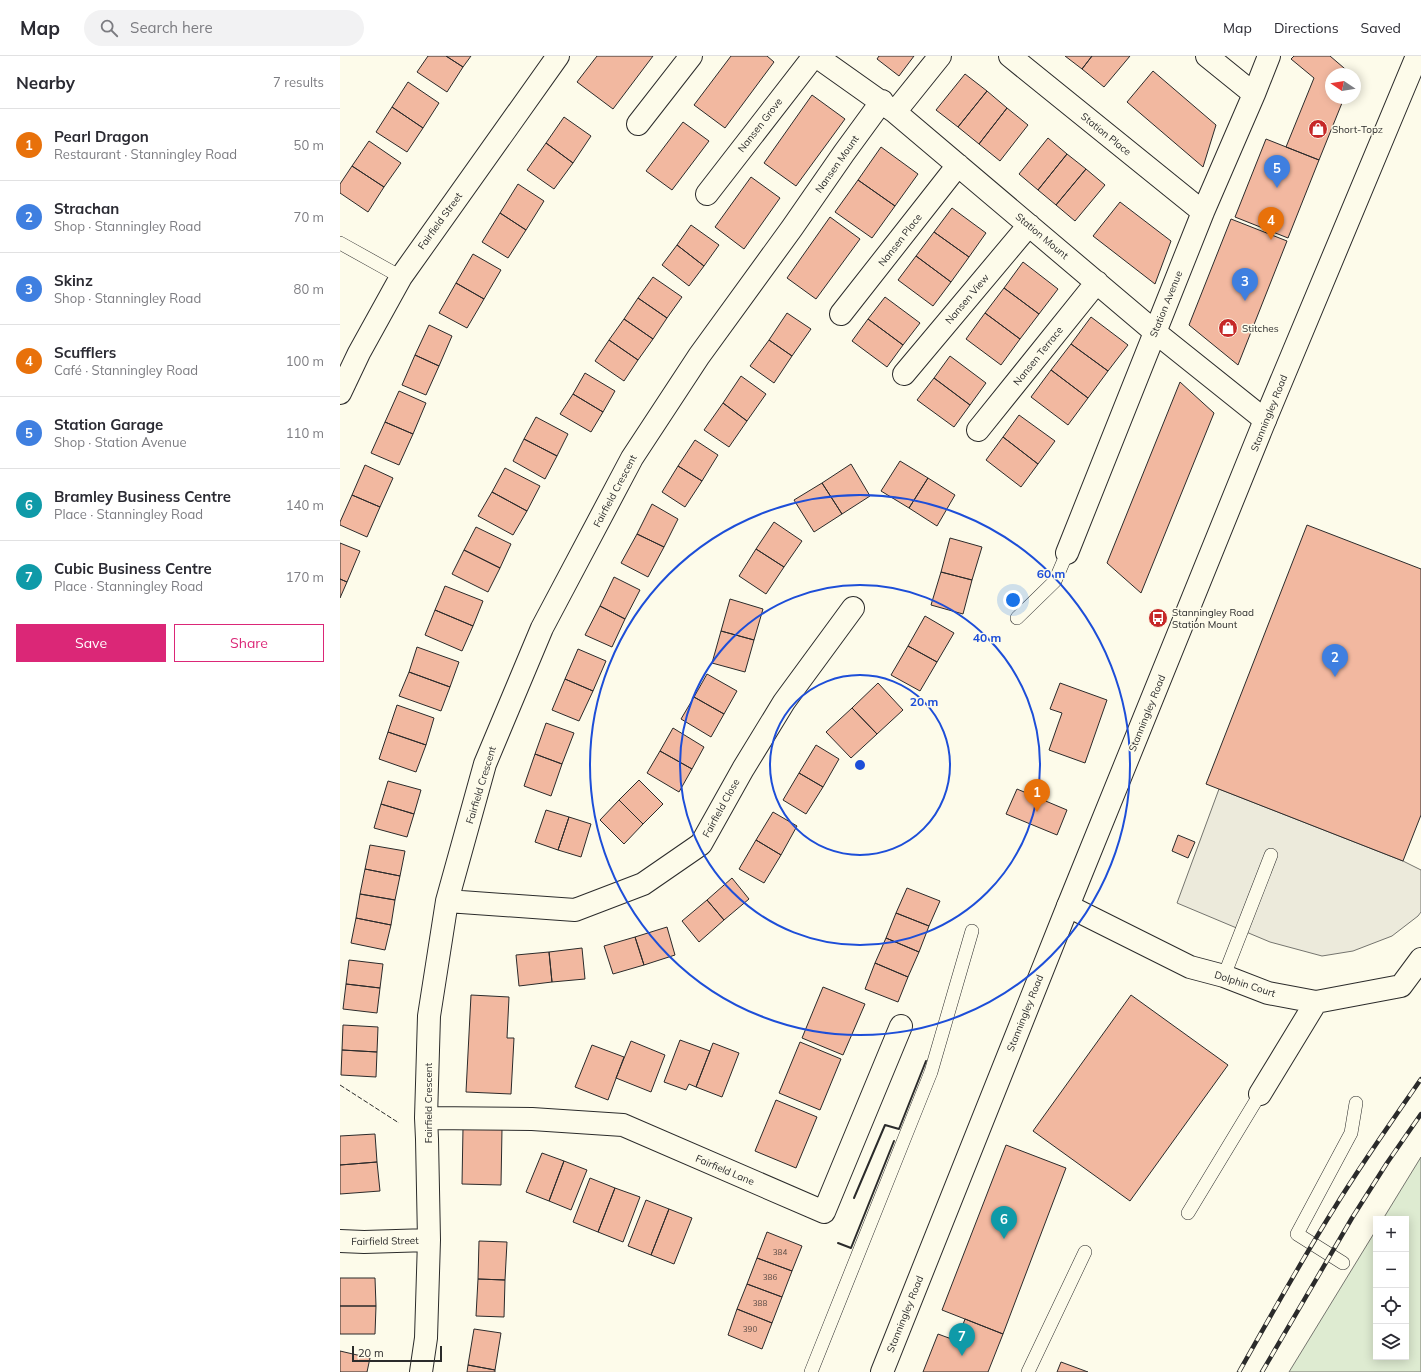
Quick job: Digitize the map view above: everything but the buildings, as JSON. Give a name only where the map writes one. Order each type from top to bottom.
[{"type":"street","points":[[638,124],[691,56]]},
{"type":"street","name":"Station Mount","points":[[815,56],[889,106],[1155,332],[1265,420]]},
{"type":"street","name":"Nansen Grove","points":[[706,194],[815,56]]},
{"type":"street","name":"Nansen Mount","points":[[792,228],[844,153],[940,56]]},
{"type":"street","name":"Station Place","points":[[1010,56],[1203,212]]},
{"type":"street","points":[[1207,56],[1254,94]]},
{"type":"street","name":"Station Avenue","points":[[1067,553],[1203,212],[1269,56]]},
{"type":"street","name":"Stanningley Road","points":[[882,1372],[1068,906],[1265,420],[1417,56]]},
{"type":"street","name":"Fairfield Street","points":[[340,392],[400,277],[557,57]]},
{"type":"street","name":"Nansen Place","points":[[841,314],[958,165]]},
{"type":"street","name":"Nansen View","points":[[904,374],[1029,225]]},
{"type":"street","name":"Fairfield Crescent","points":[[421,1372],[426,1338],[429,1240],[426,1118],[429,1016],[447,901],[485,764],[542,628],[632,458],[699,356],[792,228]]},
{"type":"street","name":"Nansen Terrace","points":[[978,430],[1097,282]]},
{"type":"street","name":"Fairfield Close","points":[[447,901],[575,910],[643,884],[701,844],[743,769],[784,702],[852,608]]},
{"type":"street","name":"Dolphin Court","points":[[1068,906],[1190,968],[1224,976],[1268,993],[1316,1002],[1401,986],[1421,959]]},
{"type":"street","points":[[1260,1094],[1316,1002]]},
{"type":"street","name":"Fairfield Lane","points":[[426,1118],[532,1119],[623,1125],[824,1212],[901,1026]]},
{"type":"street","name":"Fairfield Street","points":[[340,1241],[364,1242],[429,1240]]},
{"type":"lane","points":[[340,244],[400,277]]},
{"type":"lane","points":[[1017,618],[1055,581],[1067,553]]},
{"type":"lane","points":[[1224,976],[1271,856]]},
{"type":"lane","points":[[812,1372],[931,1072],[972,931]]},
{"type":"lane","points":[[1188,1213],[1260,1094]]},
{"type":"lane","points":[[1343,1263],[1297,1234],[1351,1133],[1356,1103]]},
{"type":"lane","points":[[1028,1372],[1085,1252]]},
{"type":"green space","points":[[1421,1157],[1421,1372],[1289,1372],[1373,1235],[1373,1360],[1409,1360],[1409,1216],[1385,1216]]},
{"type":"shaded area","points":[[1219,789],[1403,861],[1421,870],[1421,912],[1392,936],[1353,951],[1322,956],[1270,942],[1177,903]]},
{"type":"railway","points":[[1239,1372],[1298,1268],[1335,1207],[1366,1158],[1421,1079]]},
{"type":"railway","points":[[1262,1372],[1352,1218],[1387,1163],[1421,1114]]},
{"type":"fence","points":[[340,1085],[399,1123]]},
{"type":"wall","points":[[854,1198],[885,1125],[899,1129],[926,1061]]},
{"type":"wall","points":[[838,1243],[851,1248],[894,1141]]},
{"type":"place","name":"Short-Topz","points":[[1318,129]]},
{"type":"place","name":"Station Garage","points":[[1277,188]]},
{"type":"place","name":"Scufflers","points":[[1271,240]]},
{"type":"place","name":"Skinz","points":[[1245,301]]},
{"type":"place","name":"Stitches","points":[[1228,328]]},
{"type":"place","name":"Stanningley Road Station Mount","points":[[1158,618]]},
{"type":"place","name":"Strachan","points":[[1335,677]]},
{"type":"place","name":"Pearl Dragon","points":[[1037,812]]},
{"type":"place","name":"Bramley Business Centre","points":[[1004,1239]]},
{"type":"place","name":"Cubic Business Centre","points":[[962,1356]]}]
